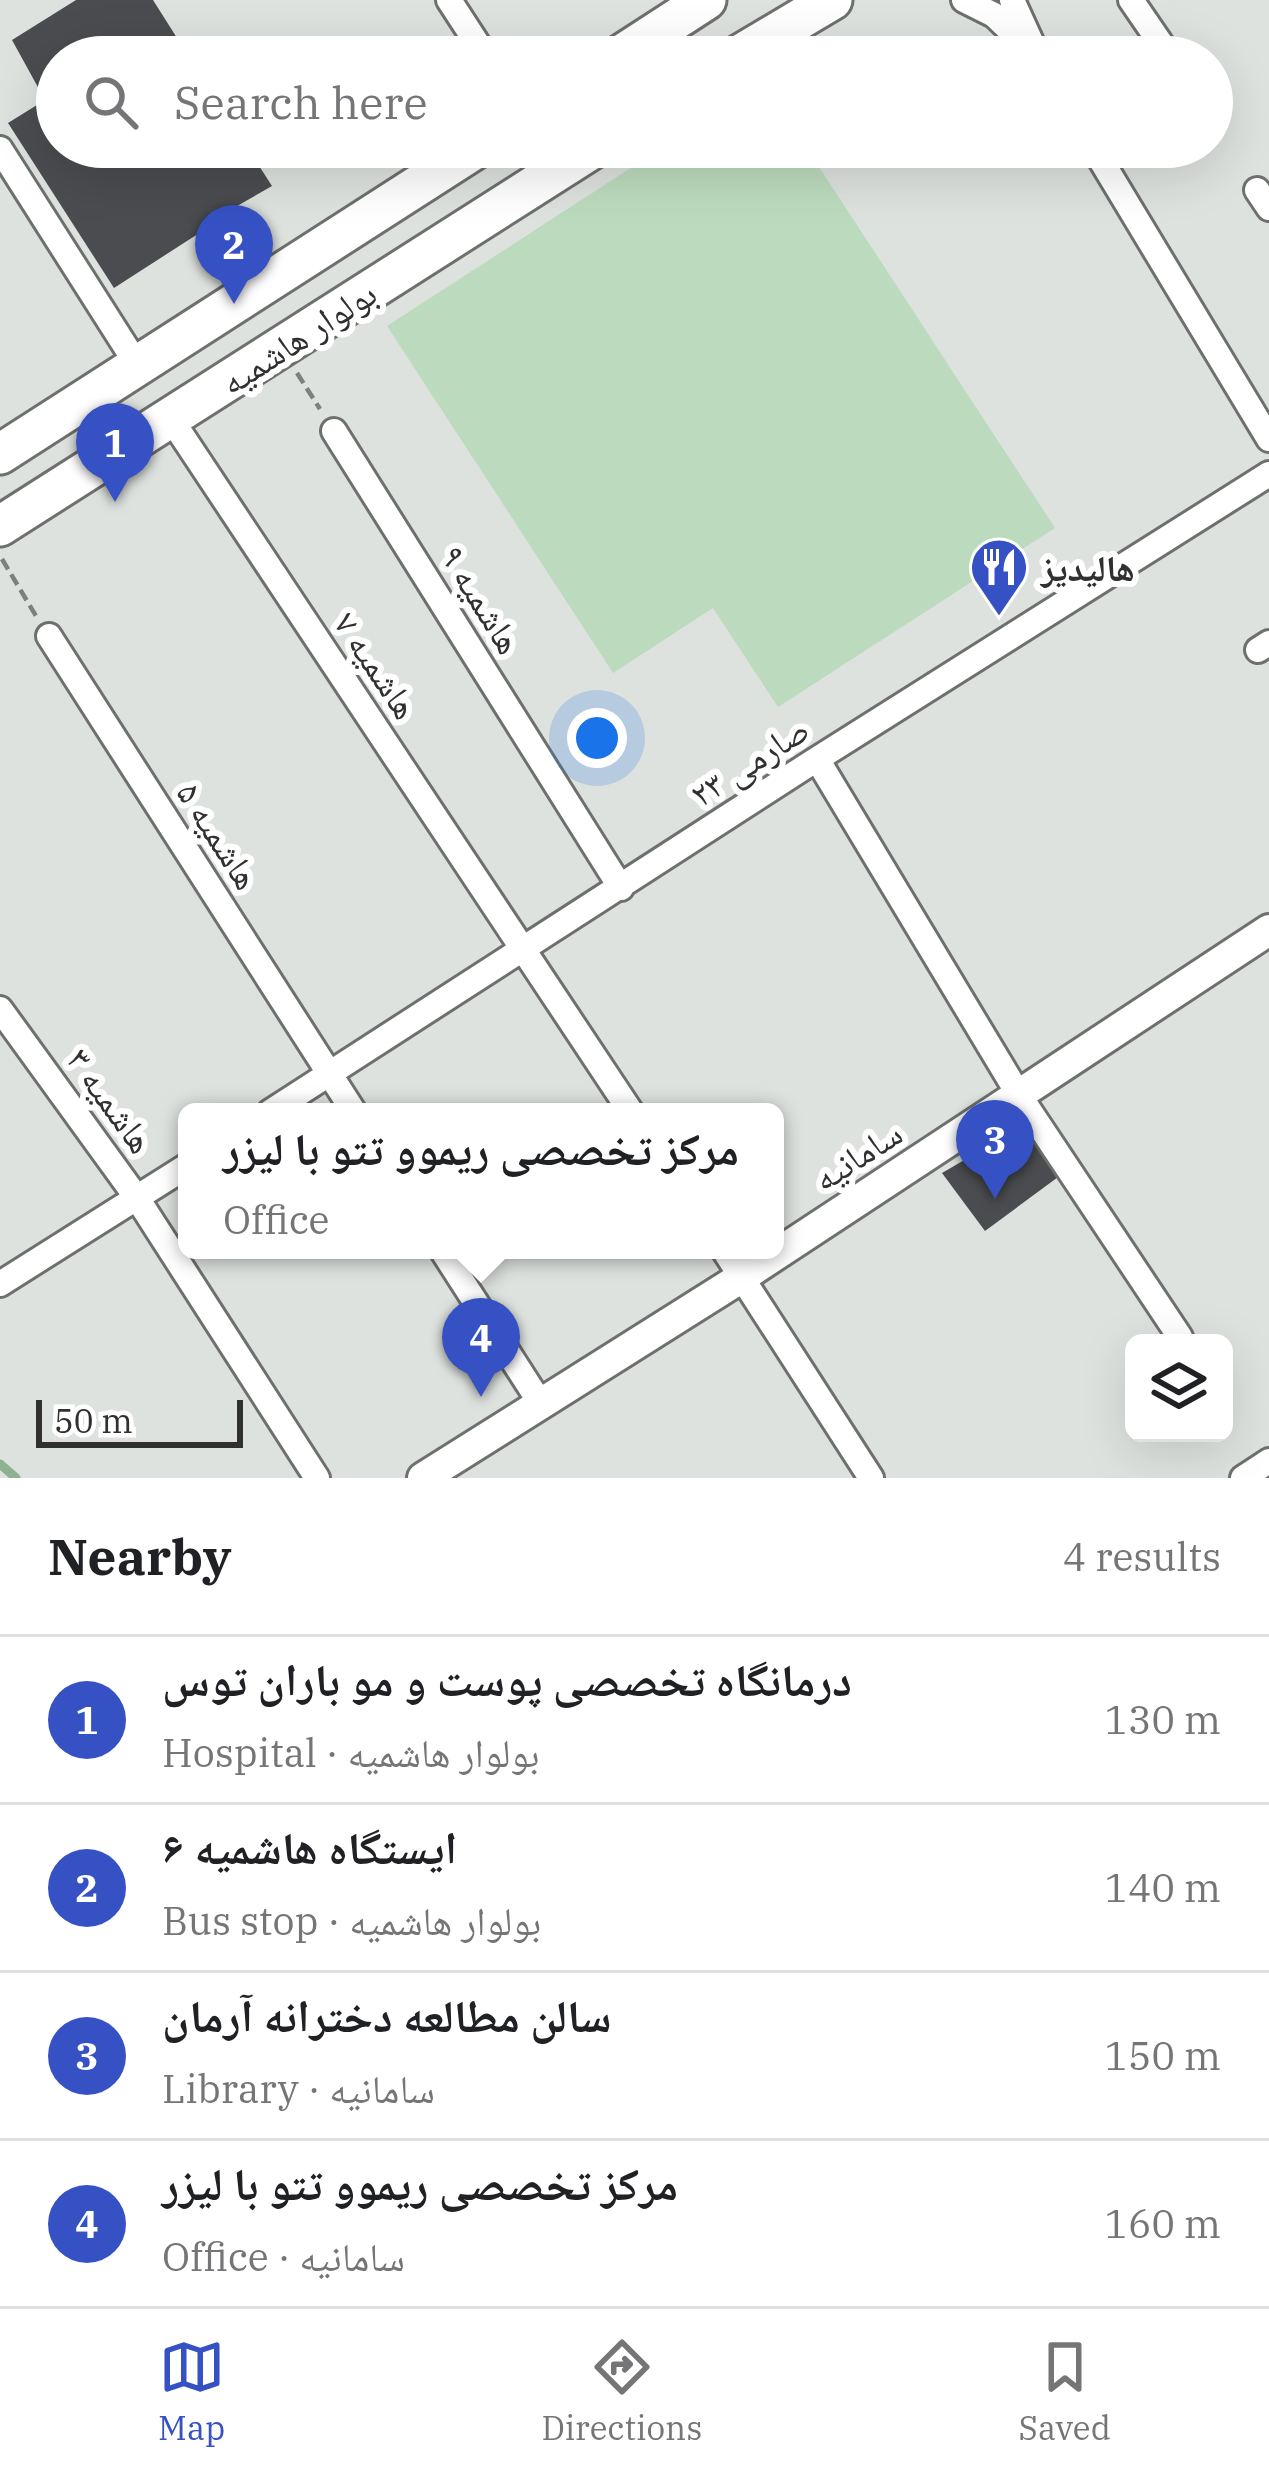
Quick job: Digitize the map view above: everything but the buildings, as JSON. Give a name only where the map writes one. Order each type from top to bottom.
[{"type":"main road","points":[[650,36],[706,0]]},
{"type":"main road","points":[[771,36],[832,0]]},
{"type":"main road","name":"بولوار هاشمیه","points":[[0,454],[445,168]]},
{"type":"main road","name":"بولوار هاشمیه","points":[[0,526],[562,168]]},
{"type":"street","points":[[449,0],[472,36]]},
{"type":"street","points":[[964,0],[994,15],[1016,36]]},
{"type":"street","points":[[1012,0],[1028,36]]},
{"type":"street","points":[[1131,0],[1156,36]]},
{"type":"street","points":[[0,149],[137,366]]},
{"type":"street","points":[[1106,168],[1269,440]]},
{"type":"street","name":"هاشمیه ۷","points":[[171,419],[626,1103]]},
{"type":"street","name":"هاشمیه ۹","points":[[334,431],[621,888]]},
{"type":"street","name":"صارمی ۲۳","points":[[284,1103],[1269,474]]},
{"type":"street","name":"هاشمیه ۵","points":[[49,636],[348,1103]]},
{"type":"street","points":[[817,759],[1019,1095],[1178,1334]]},
{"type":"street","name":"سامانیه","points":[[784,1249],[1269,930]]},
{"type":"street","name":"هاشمیه ۳","points":[[0,1009],[137,1198],[316,1478]]},
{"type":"street","points":[[0,1284],[178,1172]]},
{"type":"street","points":[[448,1259],[541,1404]]},
{"type":"street","points":[[730,1259],[872,1478]]},
{"type":"street","name":"سامانیه","points":[[424,1478],[769,1259]]},
{"type":"street","points":[[1243,1478],[1269,1461]]},
{"type":"path","points":[[281,349],[334,431]]},
{"type":"path","points":[[0,556],[49,636]]},
{"type":"green space","points":[[631,168],[820,168],[1055,528],[778,707],[713,608],[613,673],[387,326]]},
{"type":"waterway","points":[[0,1464],[16,1478]]},
{"type":"place","name":"ایستگاه هاشمیه ۶","points":[[234,304]]},
{"type":"place","name":"درمانگاه تخصصی پوست و مو باران توس","points":[[115,502]]},
{"type":"place","name":"هالیدیز","points":[[999,618]]},
{"type":"place","name":"سالن مطالعه دخترانه آرمان","points":[[995,1199]]},
{"type":"place","name":"مرکز تخصصی ریموو تتو با لیزر","points":[[481,1397]]}]
